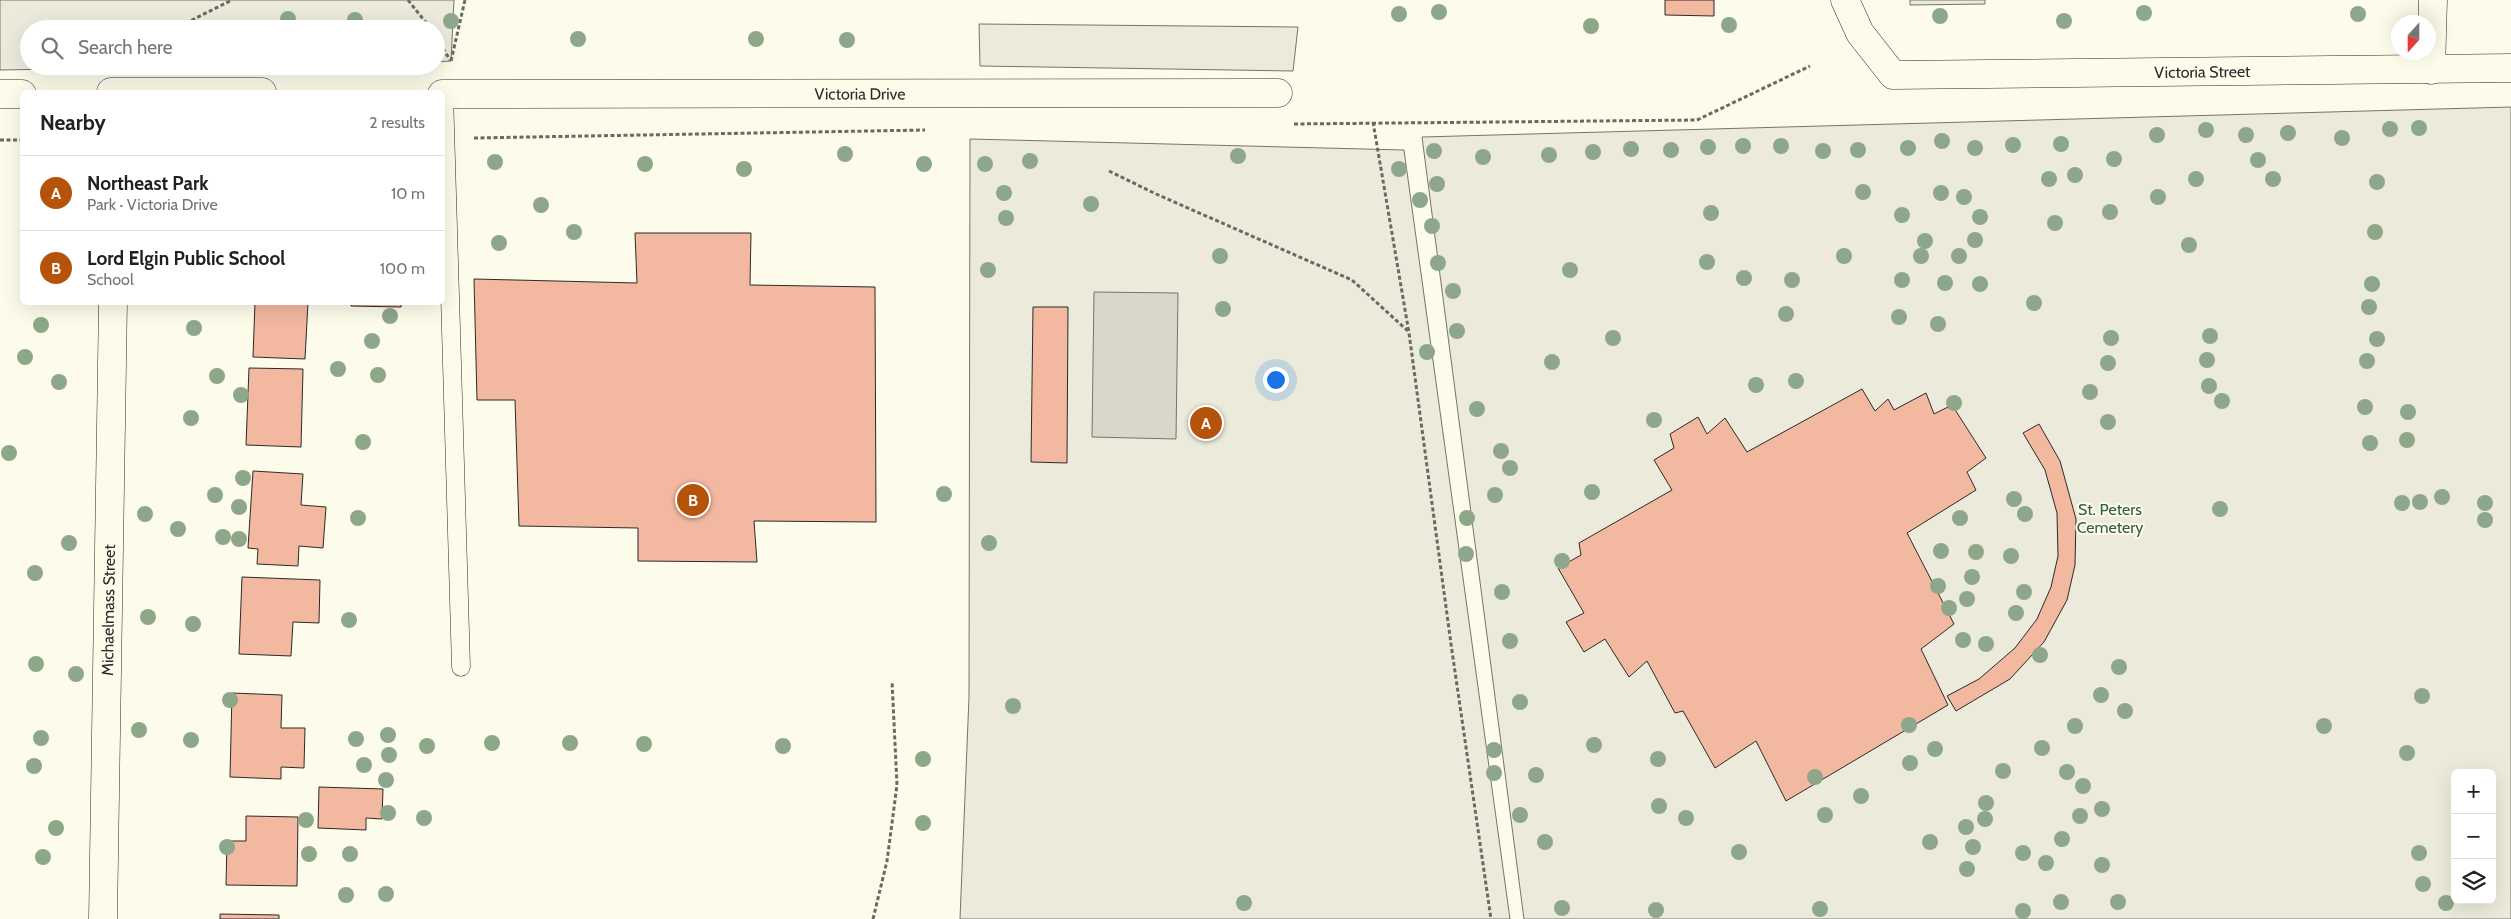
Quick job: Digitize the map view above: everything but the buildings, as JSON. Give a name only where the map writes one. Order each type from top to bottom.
[{"type":"street","name":"Victoria Street","points":[[1845,0],[1860,33],[1894,75],[2511,68]]},
{"type":"street","points":[[2431,70],[2433,0]]},
{"type":"street","name":"Victoria Drive","points":[[445,94],[1278,93]]},
{"type":"street","points":[[0,94],[20,94]]},
{"type":"street","name":"Michaelmass Street","points":[[103,919],[113,305]]},
{"type":"lane","points":[[445,158],[461,667]]},
{"type":"path","points":[[192,20],[232,0]]},
{"type":"path","points":[[408,0],[424,20]]},
{"type":"path","points":[[445,51],[451,61],[465,0]]},
{"type":"path","points":[[1373,122],[1409,333],[1451,644],[1491,919]]},
{"type":"path","points":[[0,140],[20,140]]},
{"type":"path","points":[[1109,171],[1156,194],[1352,280],[1409,333]]},
{"type":"path","points":[[874,919],[887,861],[897,785],[892,681]]},
{"type":"green space","points":[[0,0],[454,0],[451,61],[445,61],[445,20],[20,20],[20,70],[0,70]]},
{"type":"green space","name":"St. Peters Cemetery","points":[[2511,107],[2511,919],[1524,919],[1422,137]]},
{"type":"green space","points":[[970,139],[1404,150],[1510,919],[960,919],[969,697]]},
{"type":"shaded area","points":[[1910,0],[1985,0],[1985,4],[1910,5]]},
{"type":"shaded area","points":[[979,24],[1298,27],[1293,71],[980,66]]},
{"type":"shaded area","points":[[1094,292],[1178,293],[1176,439],[1092,437]]},
{"type":"place","name":"Northeast Park","points":[[1206,423]]},
{"type":"place","name":"Lord Elgin Public School","points":[[693,500]]}]
